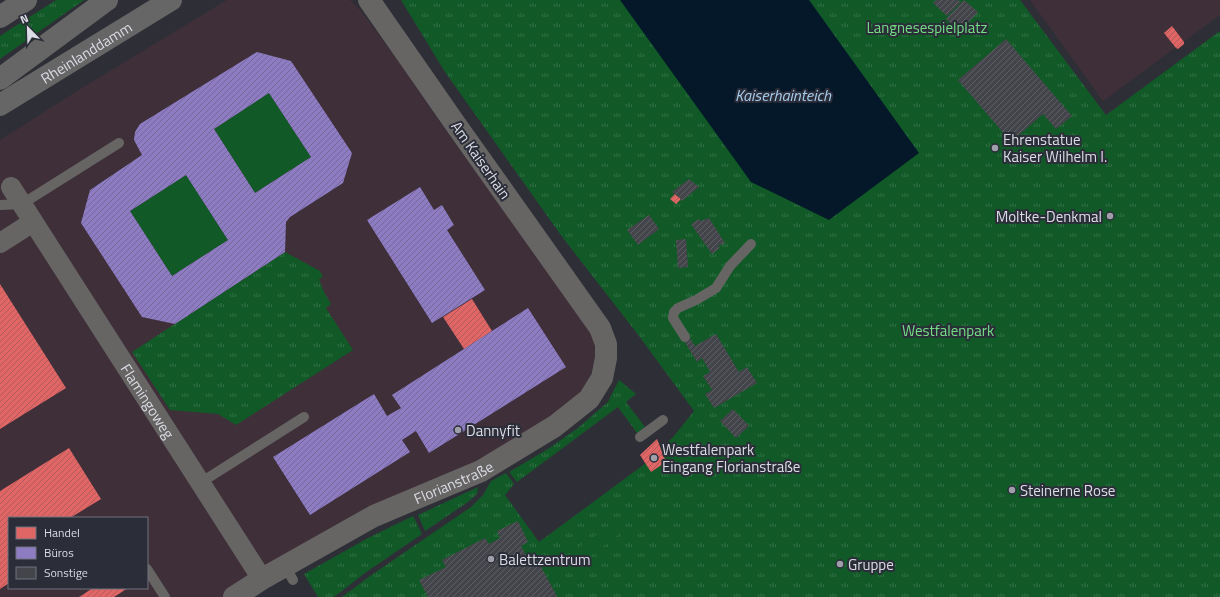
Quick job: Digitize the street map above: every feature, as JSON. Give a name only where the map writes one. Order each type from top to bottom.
[{"type":"main road","points":[[0,17],[26,0]]},
{"type":"main road","name":"Rheinlanddamm","points":[[0,79],[107,0]]},
{"type":"main road","name":"Rheinlanddamm","points":[[0,105],[171,0]]},
{"type":"street","name":"Am Kaiserhain","points":[[369,0],[594,319]]},
{"type":"street","name":"Flamingoweg","points":[[11,187],[262,579]]},
{"type":"street","points":[[0,243],[33,222]]},
{"type":"street","name":"Florianstraße","points":[[234,597],[262,579],[289,573],[374,516],[481,471],[555,426],[589,399],[602,378],[606,358],[606,344],[600,328],[594,319]]},
{"type":"lane","points":[[0,205],[22,204],[119,143]]},
{"type":"lane","points":[[685,337],[672,318],[674,312],[678,308],[696,300],[716,288],[730,266],[751,244]]},
{"type":"lane","points":[[200,483],[304,416]]},
{"type":"lane","points":[[640,437],[663,420]]},
{"type":"lane","points":[[148,571],[165,597]]},
{"type":"shaded area","points":[[227,0],[350,0],[362,12],[399,62],[439,121],[590,327],[596,352],[590,379],[576,399],[509,445],[299,550],[223,597],[0,597],[0,140],[85,86]]},
{"type":"shaded area","points":[[1030,0],[1220,0],[1220,15],[1103,101]]},
{"type":"green space","points":[[56,0],[84,0],[0,59],[0,36]]},
{"type":"green space","name":"Westfalenpark","points":[[401,0],[1020,0],[1106,115],[1220,31],[1220,597],[342,597],[370,576],[471,507],[483,495],[491,481],[506,473],[514,484],[505,495],[539,542],[646,463],[651,472],[666,462],[661,449],[674,436],[694,411],[639,336],[563,238],[445,72]]},
{"type":"green space","points":[[269,93],[311,157],[255,193],[214,129]]},
{"type":"green space","points":[[186,175],[228,240],[172,276],[130,211]]},
{"type":"green space","points":[[285,252],[320,271],[323,277],[319,279],[331,304],[326,308],[353,350],[236,425],[218,414],[170,410],[132,352]]},
{"type":"green space","points":[[619,380],[636,394],[626,402],[645,427],[637,433],[618,407],[517,482],[509,472],[548,449],[578,428],[608,402]]},
{"type":"green space","points":[[478,487],[477,494],[468,502],[425,531],[418,515]]},
{"type":"green space","points":[[413,516],[422,534],[365,573],[334,597],[318,597],[304,574],[368,538]]},
{"type":"green space","points":[[614,522],[622,532],[573,569],[565,558]]},
{"type":"water","name":"Kaiserhainteich","points":[[620,0],[809,0],[919,153],[829,220],[751,182]]},
{"type":"building: Handel","points":[[1172,26],[1184,42],[1184,44],[1178,49],[1164,33]]},
{"type":"building: Handel","points":[[675,194],[681,199],[676,204],[670,199]]},
{"type":"building: Handel","points":[[0,284],[66,388],[0,429]]},
{"type":"building: Handel","points":[[472,299],[492,331],[464,349],[443,317]]},
{"type":"building: Handel","name":"Westfalenpark Eingang Florianstraße","points":[[657,439],[666,462],[651,472],[640,455]]},
{"type":"building: Handel","points":[[69,448],[101,499],[72,517],[8,517],[8,584],[0,589],[0,491]]},
{"type":"building: Handel","points":[[91,589],[126,589],[114,597],[79,597]]},
{"type":"building: Büros","points":[[257,52],[291,61],[352,153],[343,183],[290,217],[286,222],[285,252],[175,324],[142,317],[81,223],[90,190],[142,155],[134,140],[135,132],[140,124]],"holes":[[[269,93],[311,157],[255,193],[214,129]],[[186,175],[228,240],[172,276],[130,211]]]},
{"type":"building: Büros","points":[[420,187],[434,210],[442,205],[454,225],[447,230],[485,290],[432,323],[367,220]]},
{"type":"building: Büros","points":[[528,308],[566,367],[429,453],[416,431],[402,440],[410,452],[310,515],[273,457],[374,394],[387,416],[401,408],[392,395]]},
{"type":"building: Sonstige","points":[[936,0],[958,0],[961,2],[947,16],[933,3]]},
{"type":"building: Sonstige","points":[[964,0],[978,12],[960,32],[946,19]]},
{"type":"building: Sonstige","points":[[1006,39],[1072,116],[1056,129],[1043,114],[1011,142],[958,80]]},
{"type":"building: Sonstige","points":[[689,179],[699,187],[682,201],[672,192]]},
{"type":"building: Sonstige","points":[[649,215],[659,229],[638,245],[627,230]]},
{"type":"building: Sonstige","points":[[709,218],[725,243],[718,246],[720,248],[712,254],[691,224],[699,219],[701,221]]},
{"type":"building: Sonstige","points":[[686,239],[688,267],[678,268],[676,240]]},
{"type":"building: Sonstige","points":[[716,334],[739,372],[747,367],[757,383],[714,408],[705,394],[712,390],[703,376],[710,372],[702,358],[697,362],[683,339],[688,335],[695,346]]},
{"type":"building: Sonstige","points":[[733,409],[749,426],[736,438],[720,421]]},
{"type":"building: Sonstige","name":"Balettzentrum","points":[[518,521],[528,542],[521,546],[527,557],[534,554],[557,596],[428,597],[419,580],[446,567],[442,560],[485,538],[489,544],[500,538],[497,531]]},
{"type":"place","name":"Ehrenstatue Kaiser Wilhelm I.","points":[[995,148]]},
{"type":"place","name":"Moltke-Denkmal","points":[[1110,216]]},
{"type":"place","name":"Dannyfit","points":[[458,430]]},
{"type":"place","name":"Westfalenpark Eingang Florianstraße","points":[[654,458]]},
{"type":"place","name":"Steinerne Rose","points":[[1012,490]]},
{"type":"place","name":"Balettzentrum","points":[[491,559]]},
{"type":"place","name":"Gruppe","points":[[840,564]]},
{"type":"park label","name":"Langnesespielplatz","points":[[927,27]]}]
